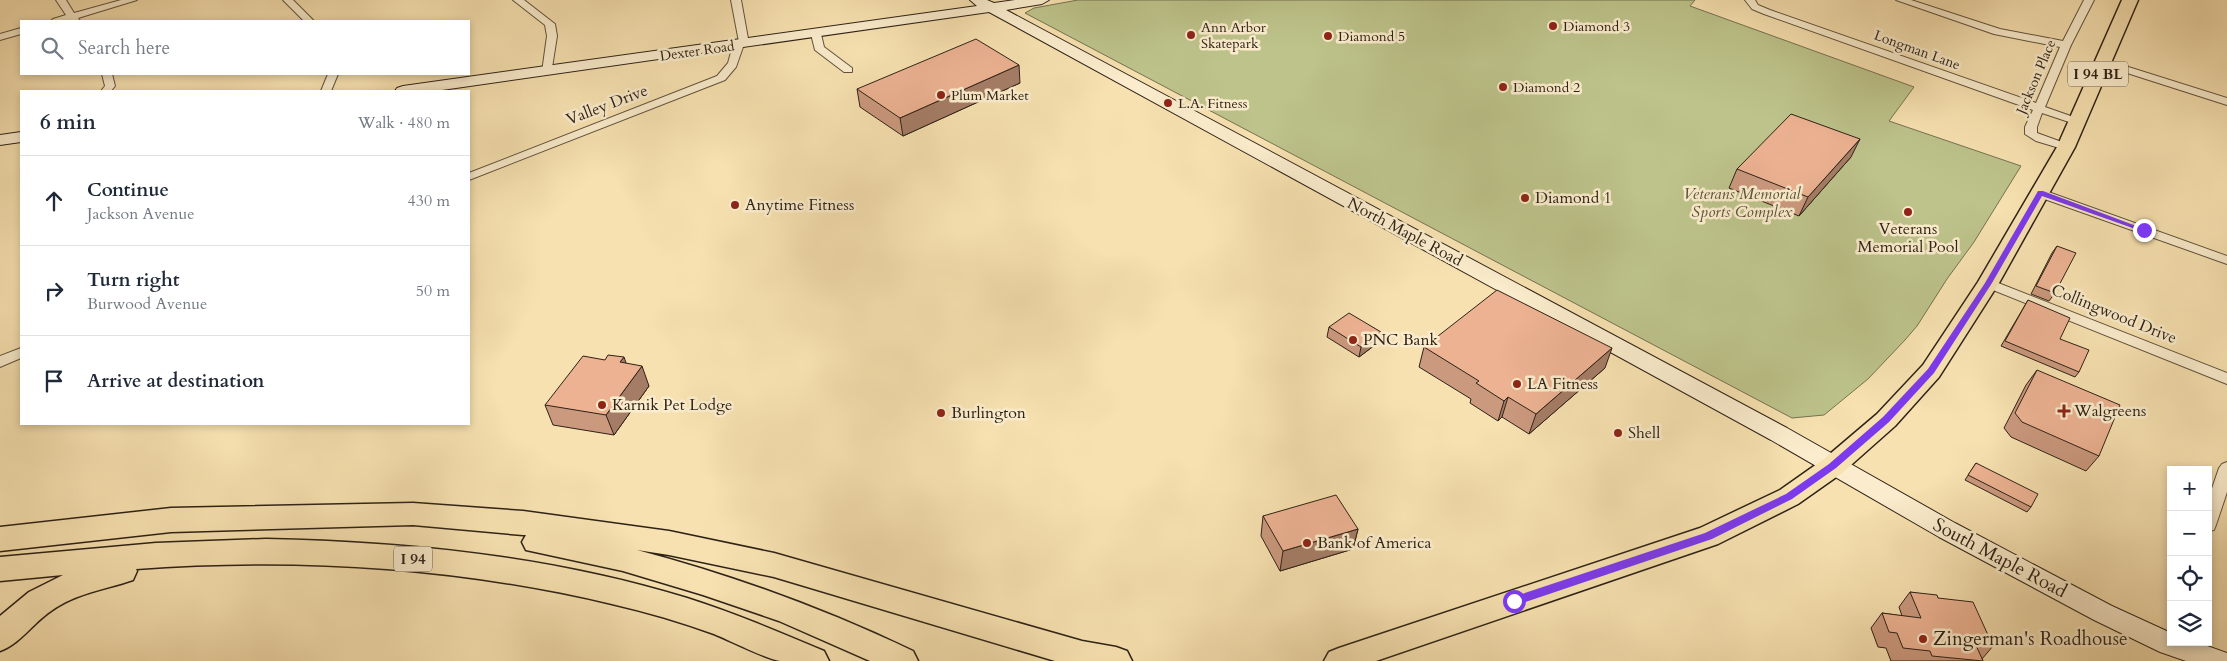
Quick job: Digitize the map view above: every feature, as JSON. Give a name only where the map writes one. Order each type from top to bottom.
[{"type":"highway","points":[[260,518],[413,514],[523,522],[669,543],[774,565],[1086,658],[1116,661]]},
{"type":"highway","name":"I 94","points":[[0,538],[171,520],[260,518],[401,525],[564,546],[644,564],[729,590],[792,612],[902,661]]},
{"type":"highway","name":"I 94","points":[[0,569],[90,559],[209,552],[327,553],[420,559],[522,572],[595,587],[671,607],[813,661]]},
{"type":"highway","points":[[0,637],[26,611],[51,594],[68,584],[93,576],[122,571],[229,566],[327,553]]},
{"type":"main road","name":"Dexter Road","points":[[410,90],[816,34],[985,4],[1042,0]]},
{"type":"main road","name":"I 94 BL","points":[[1339,661],[1709,536],[1789,496],[1832,466],[1886,420],[1931,371],[1988,283],[2066,147],[2130,0]]},
{"type":"main road","name":"North Maple Road","points":[[985,4],[1778,434],[1832,466]]},
{"type":"main road","points":[[0,140],[20,138]]},
{"type":"main road","name":"South Maple Road","points":[[1832,466],[2094,609],[2167,641]]},
{"type":"main road","name":"South Maple Road","points":[[2180,646],[2218,661]]},
{"type":"street","points":[[60,0],[74,19],[132,0]]},
{"type":"street","points":[[288,0],[308,20]]},
{"type":"street","points":[[518,0],[550,24],[552,36],[548,72]]},
{"type":"street","points":[[736,0],[741,44]]},
{"type":"street","name":"Longman Lane","points":[[1750,0],[1755,7],[1767,12],[2078,122]]},
{"type":"street","points":[[1901,0],[1998,32],[2066,45]]},
{"type":"street","name":"Jackson Place","points":[[2066,147],[2031,134],[2031,127],[2066,45],[2088,0]]},
{"type":"street","points":[[0,37],[20,31]]},
{"type":"street","points":[[816,34],[819,48],[848,70]]},
{"type":"street","name":"Valley Drive","points":[[470,177],[720,78],[734,65],[741,44]]},
{"type":"street","points":[[2103,62],[2227,102]]},
{"type":"street","points":[[107,75],[110,86],[107,90]]},
{"type":"street","points":[[326,90],[332,75]]},
{"type":"street","points":[[2040,193],[2227,260]]},
{"type":"street","name":"Collingwood Drive","points":[[1988,283],[2227,379]]},
{"type":"street","points":[[0,362],[20,354]]},
{"type":"street","points":[[2212,513],[2227,468]]},
{"type":"green space","name":"Veterans Memorial Sports Complex","points":[[1078,0],[1695,0],[1690,6],[1914,87],[1889,121],[2021,166],[1974,242],[1947,279],[1917,326],[1905,340],[1868,379],[1824,415],[1792,418],[1025,13],[1034,8]]},
{"type":"building","points":[[976,39],[1019,65],[900,118],[857,89]]},
{"type":"building","points":[[1791,114],[1860,139],[1808,197],[1737,169]]},
{"type":"building","points":[[2057,246],[2076,253],[2055,293],[2036,286]]},
{"type":"building","name":"LA Fitness","points":[[1497,290],[1612,348],[1536,414],[1508,397],[1504,401],[1476,383],[1479,381],[1424,347]]},
{"type":"building","points":[[2028,300],[2070,318],[2060,339],[2089,350],[2079,372],[2005,341]]},
{"type":"building","points":[[1349,313],[1381,332],[1361,347],[1329,327]]},
{"type":"building","points":[[608,355],[624,357],[620,362],[642,366],[606,415],[545,405],[583,356],[605,360]]},
{"type":"building","name":"Walgreens","points":[[2037,370],[2120,405],[2099,456],[2022,422],[2015,413]]},
{"type":"building","points":[[1976,463],[2038,494],[2031,507],[1968,475]]},
{"type":"building","points":[[1336,495],[1358,529],[1283,551],[1263,516]]},
{"type":"building","points":[[1910,592],[1937,595],[1938,598],[1973,602],[1993,646],[1975,643],[1983,661],[1932,656],[1930,651],[1903,648],[1897,633],[1889,632],[1882,613],[1921,618]]},
{"type":"place","name":"Diamond 3","points":[[1553,26]]},
{"type":"place","name":"Ann Arbor Skatepark","points":[[1191,35]]},
{"type":"place","name":"Diamond 5","points":[[1328,36]]},
{"type":"place","name":"Diamond 2","points":[[1503,87]]},
{"type":"place","name":"Plum Market","points":[[941,95]]},
{"type":"place","name":"L.A. Fitness","points":[[1168,103]]},
{"type":"place","name":"Diamond 1","points":[[1525,198]]},
{"type":"place","name":"Anytime Fitness","points":[[735,205]]},
{"type":"place","name":"Veterans Memorial Pool","points":[[1908,212]]},
{"type":"place","name":"PNC Bank","points":[[1353,340]]},
{"type":"place","name":"LA Fitness","points":[[1517,384]]},
{"type":"place","name":"Karnik Pet Lodge","points":[[602,405]]},
{"type":"place","name":"Walgreens","points":[[2064,411]]},
{"type":"place","name":"Burlington","points":[[941,413]]},
{"type":"place","name":"Shell","points":[[1618,433]]},
{"type":"place","name":"Bank of America","points":[[1307,543]]},
{"type":"place","name":"Zingerman's Roadhouse","points":[[1923,639]]},
{"type":"route","points":[[1514,601],[1709,536],[1789,496],[1832,466],[1886,420],[1931,371],[1988,283],[2040,193],[2144,230]]}]
